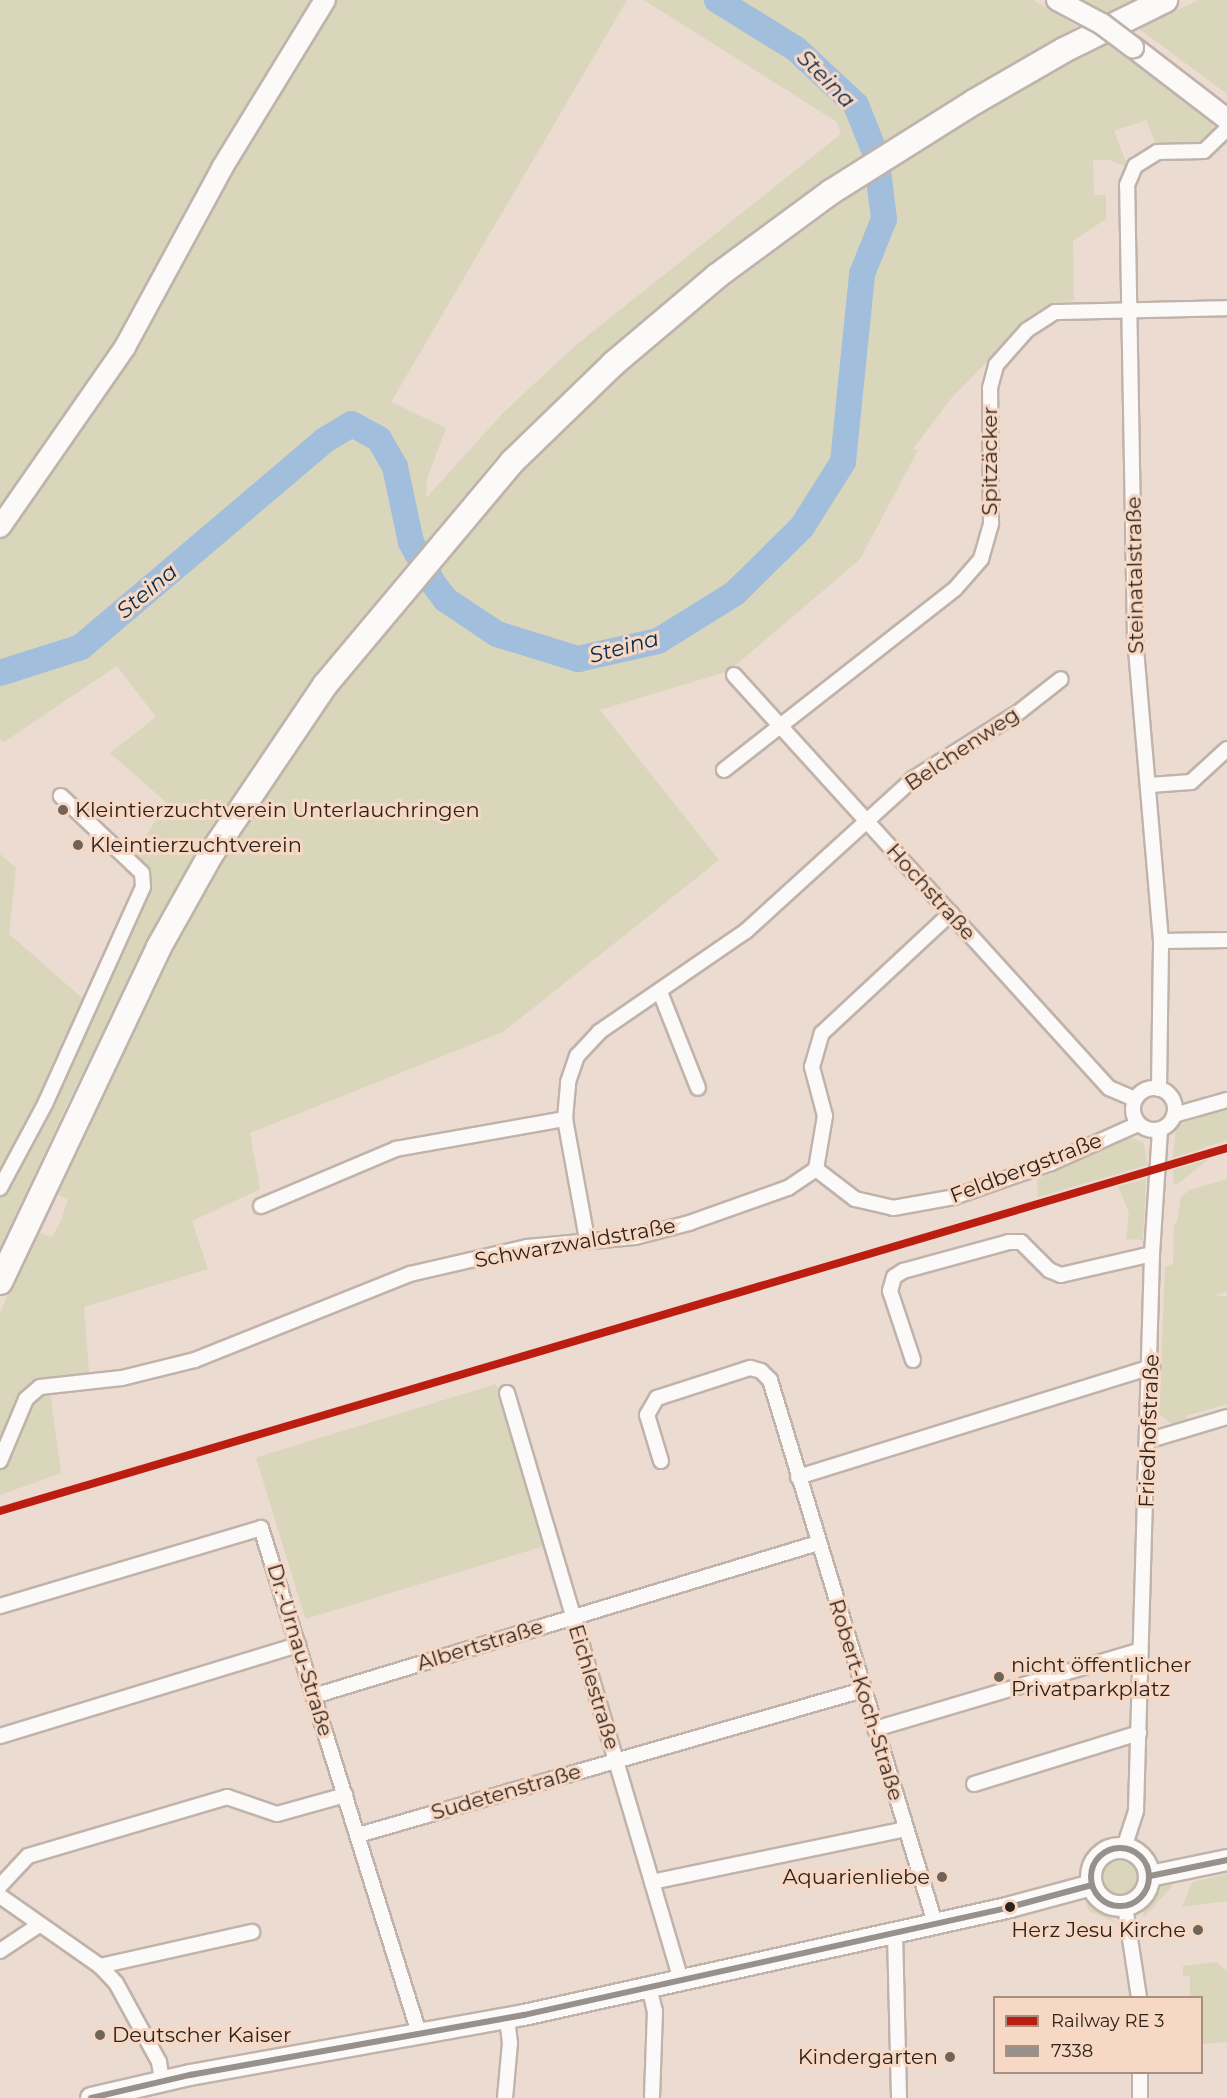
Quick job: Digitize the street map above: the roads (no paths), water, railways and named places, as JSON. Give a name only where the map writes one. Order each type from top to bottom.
[{"type":"highway","points":[[0,1282],[159,947],[211,854],[325,685],[394,598],[512,462],[613,364],[717,276],[831,192],[908,141],[1064,50],[1165,0]]},
{"type":"main road","points":[[0,527],[125,347],[222,168],[325,0]]},
{"type":"main road","points":[[1057,0],[1102,24],[1227,119]]},
{"type":"main road","points":[[1114,1848],[1124,1848],[1139,1855],[1150,1876],[1143,1896],[1125,1906],[1101,1899],[1092,1885],[1093,1866],[1098,1858],[1114,1848]]},
{"type":"main road","points":[[1150,1876],[1227,1860]]},
{"type":"main road","points":[[91,2098],[162,2081],[507,2018],[935,1923],[1092,1885]]},
{"type":"street","name":"Steinatalstraße","points":[[1158,1089],[1161,941],[1150,785],[1135,636],[1131,308],[1127,185],[1135,166],[1157,152],[1204,151],[1227,129]]},
{"type":"street","name":"Spitzäcker","points":[[724,770],[955,589],[981,559],[991,523],[990,388],[996,365],[1033,326],[1055,312],[1131,308],[1227,308]]},
{"type":"street","name":"Hochstraße","points":[[734,675],[1109,1088],[1135,1100]]},
{"type":"street","name":"Belchenweg","points":[[587,1239],[565,1119],[568,1082],[577,1056],[599,1032],[746,931],[865,820],[913,779],[1019,712],[1061,679]]},
{"type":"street","points":[[1150,785],[1191,782],[1227,749]]},
{"type":"street","points":[[0,1188],[45,1104],[143,887],[142,873],[61,796]]},
{"type":"street","points":[[816,1169],[825,1116],[812,1068],[822,1033],[951,913]]},
{"type":"street","points":[[1161,941],[1227,940]]},
{"type":"street","points":[[660,992],[698,1088]]},
{"type":"street","points":[[1174,1115],[1170,1096],[1158,1089],[1145,1090],[1135,1100],[1133,1112],[1138,1124],[1148,1130],[1160,1130],[1174,1115],[1227,1100]]},
{"type":"street","points":[[261,1206],[396,1149],[565,1119]]},
{"type":"street","name":"Feldbergstraße","points":[[816,1169],[855,1199],[893,1208],[954,1197],[1051,1163],[1138,1124]]},
{"type":"street","name":"Friedhofstraße","points":[[1124,1848],[1136,1810],[1150,1440],[1152,1254],[1160,1130]]},
{"type":"street","name":"Schwarzwaldstraße","points":[[0,1461],[26,1399],[40,1387],[122,1378],[195,1360],[410,1274],[527,1247],[587,1239],[635,1237],[689,1223],[758,1201],[788,1188],[816,1169]]},
{"type":"street","points":[[913,1360],[890,1291],[894,1277],[903,1271],[1009,1242],[1021,1242],[1049,1270],[1061,1275],[1152,1254]]},
{"type":"street","points":[[798,1477],[1152,1367]]},
{"type":"street","name":"Robert-Koch-Straße","points":[[661,1461],[647,1415],[657,1398],[750,1368],[761,1371],[770,1380],[935,1923]]},
{"type":"street","name":"Eichlestraße","points":[[507,1393],[681,1980]]},
{"type":"street","points":[[1150,1440],[1227,1418]]},
{"type":"street","name":"Dr.-Urnau-Straße","points":[[0,1606],[261,1528],[419,2033]]},
{"type":"street","name":"Albertstraße","points":[[314,1696],[818,1543]]},
{"type":"street","points":[[0,1736],[298,1645]]},
{"type":"street","points":[[875,1729],[1141,1650]]},
{"type":"street","name":"Sudetenstraße","points":[[357,1835],[863,1690]]},
{"type":"street","points":[[974,1784],[1139,1733]]},
{"type":"street","points":[[0,1886],[28,1856],[227,1797],[277,1814],[345,1795]]},
{"type":"street","points":[[652,1882],[905,1829]]},
{"type":"street","points":[[0,1896],[100,1966],[129,2003],[159,2062],[162,2081]]},
{"type":"street","points":[[1125,1906],[1139,1996]]},
{"type":"street","points":[[0,1951],[39,1925]]},
{"type":"street","points":[[100,1966],[252,1932]]},
{"type":"street","points":[[895,1932],[899,2098]]},
{"type":"street","points":[[649,1986],[654,2011],[652,2098]]},
{"type":"street","points":[[505,2098],[510,2043],[507,2018]]},
{"type":"street","points":[[1140,2074],[1140,2098]]},
{"type":"waterway","name":"Steina","points":[[0,673],[81,647],[325,440],[352,424],[379,439],[395,467],[411,542],[433,583],[446,600],[497,634],[578,659],[658,641],[735,593],[802,527],[843,462],[862,274],[884,219],[876,155],[856,105],[796,49],[717,0]]},
{"type":"place","name":"Kleintierzuchtverein Unterlauchringen","points":[[63,810]]},
{"type":"place","name":"Kleintierzuchtverein","points":[[78,845]]},
{"type":"place","name":"nicht öffentlicher Privatparkplatz","points":[[999,1677]]},
{"type":"place","name":"Aquarienliebe","points":[[942,1877]]},
{"type":"place","name":"Herz Jesu Kirche","points":[[1198,1930]]},
{"type":"place","name":"Deutscher Kaiser","points":[[100,2035]]},
{"type":"place","name":"Kindergarten","points":[[950,2057]]}]
